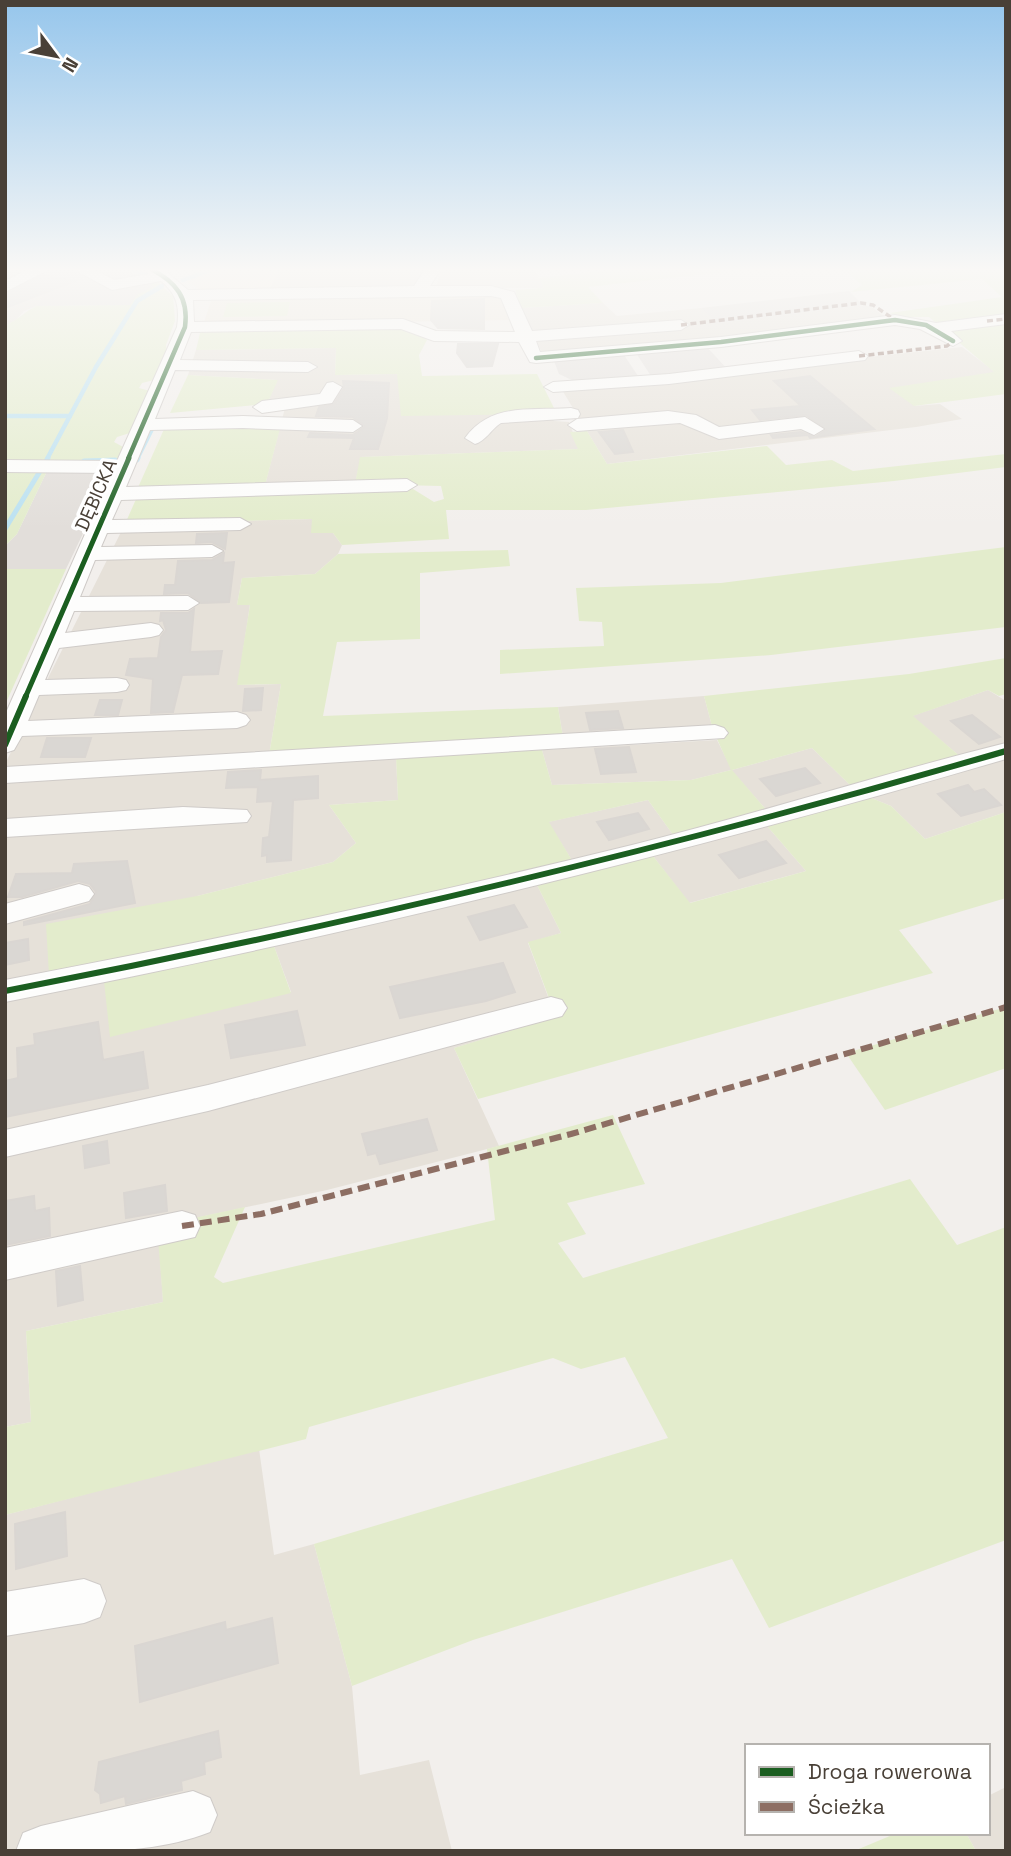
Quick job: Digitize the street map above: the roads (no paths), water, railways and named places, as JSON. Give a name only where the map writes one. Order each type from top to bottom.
[{"type":"street","name":"DĘBICKA","points":[[8,737],[173,356]]},
{"type":"street","points":[[538,356],[553,387],[575,422]]},
{"type":"street","points":[[544,365],[579,376],[624,371],[615,357],[625,356]]},
{"type":"street","points":[[553,387],[669,379],[859,356]]},
{"type":"street","points":[[169,365],[308,367]]},
{"type":"street","points":[[145,421],[326,399],[333,387]]},
{"type":"street","points":[[702,428],[796,419],[791,407]]},
{"type":"street","points":[[475,438],[485,425],[497,418],[575,422],[690,419],[702,428],[719,433],[805,423],[814,429]]},
{"type":"street","points":[[145,421],[353,426]]},
{"type":"street","points":[[5,466],[125,467]]},
{"type":"street","points":[[113,494],[407,485]]},
{"type":"street","points":[[99,527],[240,524]]},
{"type":"street","points":[[87,554],[212,551]]},
{"type":"street","points":[[65,604],[188,603]]},
{"type":"street","points":[[50,641],[97,638],[151,630]]},
{"type":"street","points":[[31,688],[117,685]]},
{"type":"street","points":[[8,737],[237,720]]},
{"type":"street","points":[[5,775],[715,733]]},
{"type":"street","points":[[5,991],[200,955],[684,842],[852,797],[1006,751]]},
{"type":"street","points":[[5,828],[183,816],[237,816]]},
{"type":"street","points":[[5,914],[79,894]]},
{"type":"street","points":[[5,1144],[208,1098],[551,1008]]},
{"type":"street","points":[[5,1264],[182,1226]]},
{"type":"street","points":[[5,1614],[84,1601]]},
{"type":"street","points":[[41,1851],[193,1815]]},
{"type":"waterway","points":[[70,416],[103,356]]},
{"type":"waterway","points":[[5,416],[70,416]]},
{"type":"waterway","points":[[47,459],[70,416]]},
{"type":"waterway","points":[[137,459],[152,429]]},
{"type":"waterway","points":[[5,529],[48,458]]},
{"type":"waterway","points":[[84,461],[115,460]]}]
